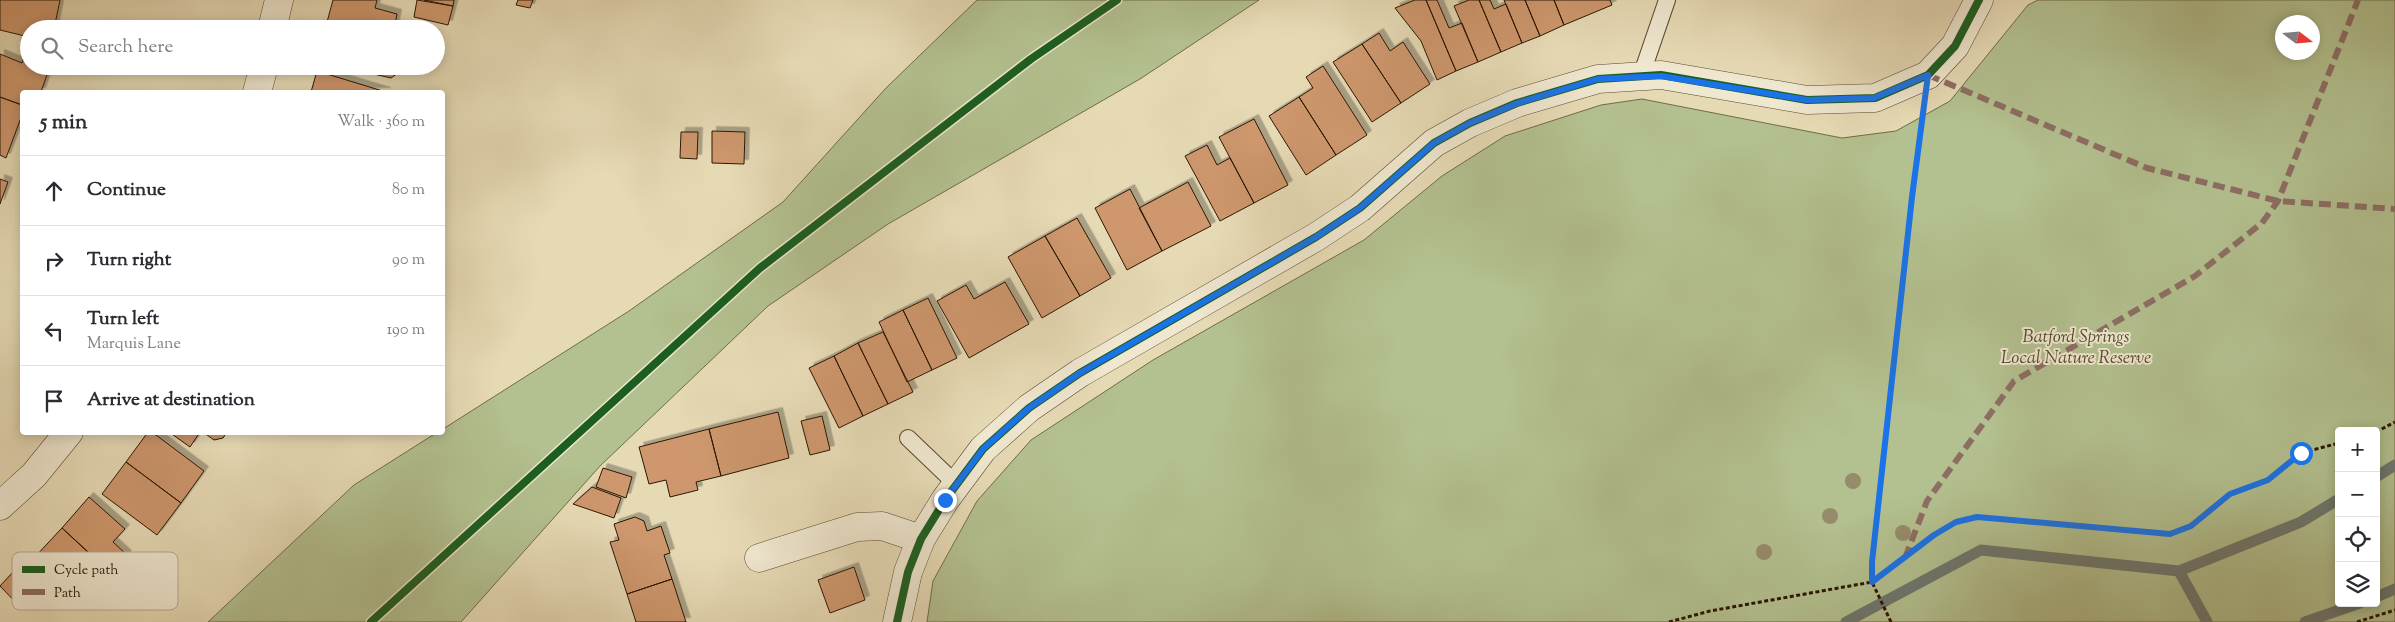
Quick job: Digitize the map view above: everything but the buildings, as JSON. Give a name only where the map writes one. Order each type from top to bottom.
[{"type":"street","points":[[274,20],[278,0]]},
{"type":"street","points":[[897,622],[908,572],[921,539],[956,484],[983,449],[1029,408],[1080,373],[1316,237],[1360,208],[1434,143],[1470,123],[1518,103],[1598,79],[1641,76],[1679,78],[1807,100],[1874,98],[1928,75],[1955,46],[1979,0]]},
{"type":"street","points":[[258,90],[262,75]]},
{"type":"street","points":[[0,506],[34,476],[67,435]]},
{"type":"street","points":[[758,558],[857,527],[882,526],[921,539]]},
{"type":"lane","points":[[1641,76],[1667,0]]},
{"type":"lane","points":[[908,438],[956,484]]},
{"type":"path","points":[[1891,622],[1872,582],[1872,562],[1911,207],[1928,75]]},
{"type":"path","points":[[2380,430],[2395,422]]},
{"type":"path","points":[[1669,622],[1710,611],[1872,582],[1934,535],[1956,522],[1977,517],[2170,534],[2191,526],[2230,494],[2268,480],[2301,453],[2335,444]]},
{"type":"path","points":[[2357,622],[2395,610]]},
{"type":"green space","points":[[977,0],[1259,0],[1140,79],[888,224],[768,306],[600,466],[461,622],[208,622],[354,485],[433,435],[445,435],[445,428],[629,311],[783,202],[886,88]]},
{"type":"green space","name":"Batford Springs Local Nature Reserve","points":[[2038,0],[2395,0],[2395,622],[927,622],[933,581],[977,501],[1031,440],[1153,360],[1364,240],[1442,176],[1505,136],[1601,105],[1642,99],[1842,138],[1896,131],[1950,101],[2028,5]]},
{"type":"waterway","points":[[2380,474],[2395,465]]},
{"type":"waterway","points":[[1846,622],[1981,550],[2179,571],[2301,522],[2335,501]]},
{"type":"waterway","points":[[2179,571],[2207,622]]},
{"type":"waterway","points":[[2380,595],[2395,589]]},
{"type":"waterway","points":[[2305,622],[2348,607]]},
{"type":"marked path","points":[[1905,558],[1927,501],[2014,381],[2195,276],[2262,223],[2278,201],[2358,0]]},
{"type":"marked path","points":[[1928,75],[2147,168],[2278,201],[2395,209]]},
{"type":"cycle path","points":[[371,622],[760,268],[1031,59],[1117,0]]},
{"type":"cycle path","points":[[897,622],[908,572],[921,539],[945,500],[983,449],[1029,408],[1080,373],[1316,237],[1360,208],[1434,143],[1470,123],[1517,103],[1598,79],[1661,75],[1807,100],[1875,98],[1928,75],[1955,46],[1979,0]]},
{"type":"route","points":[[945,500],[983,449],[1029,408],[1080,373],[1316,237],[1360,208],[1434,143],[1470,123],[1518,103],[1598,79],[1641,76],[1661,76],[1731,86],[1774,96],[1807,100],[1874,98],[1928,75],[1912,197],[1872,562],[1872,582],[1934,535],[1956,522],[1977,517],[2170,534],[2191,526],[2230,494],[2268,480],[2301,453]]}]
